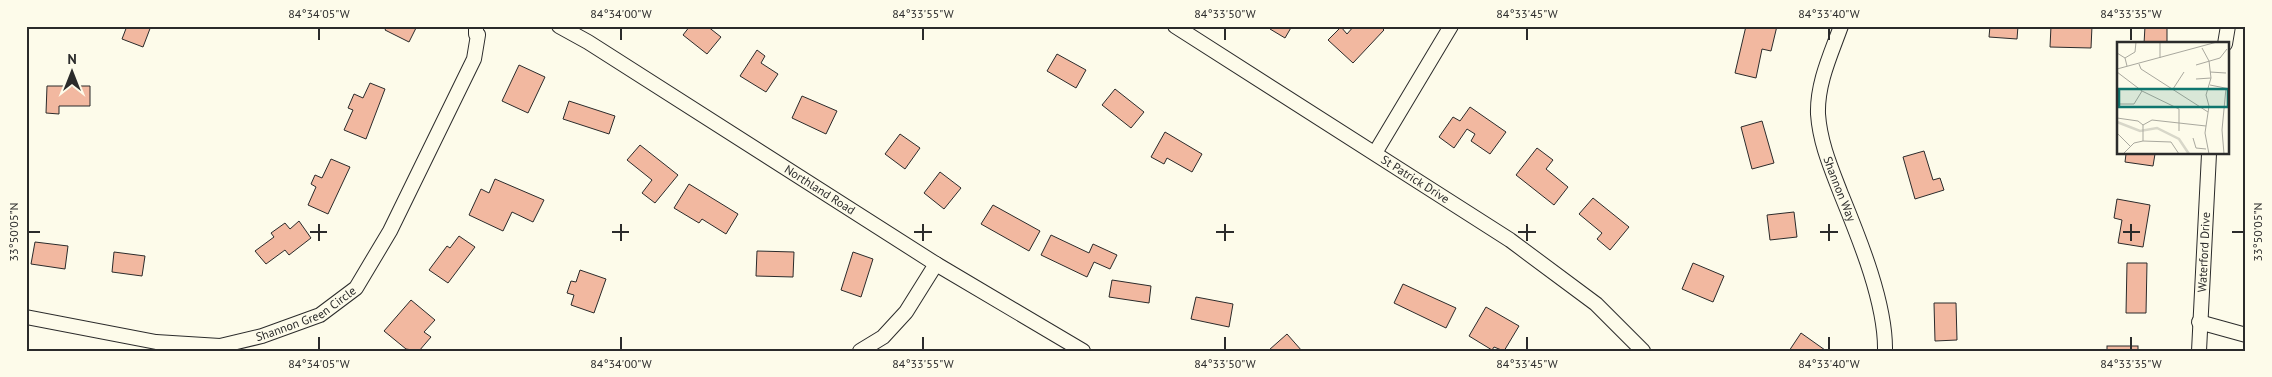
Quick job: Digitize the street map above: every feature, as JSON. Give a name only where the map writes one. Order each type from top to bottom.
[{"type":"street","name":"Northland Road","points":[[559,26],[588,42],[936,264],[1083,351]]},
{"type":"street","name":"St Patrick Drive","points":[[1175,26],[1526,252],[1596,304],[1643,351]]},
{"type":"street","points":[[1374,153],[1451,26]]},
{"type":"street","name":"Shannon Way","points":[[1841,26],[1821,80],[1818,113],[1824,150],[1870,268],[1880,311],[1886,351]]},
{"type":"street","points":[[2225,42],[2228,26]]},
{"type":"street","name":"Shannon Green Circle","points":[[26,317],[156,342],[220,346],[262,336],[320,315],[356,288],[390,231],[474,59],[480,29]]},
{"type":"street","name":"Waterford Drive","points":[[2199,351],[2209,155]]},
{"type":"street","points":[[860,351],[883,338],[900,318],[936,264]]},
{"type":"street","points":[[2199,322],[2246,335]]},
{"type":"building","points":[[127,26],[151,26],[143,47],[122,39]]},
{"type":"building","points":[[387,26],[417,26],[409,42],[385,30]]},
{"type":"building","points":[[690,26],[707,26],[721,37],[707,54],[683,35]]},
{"type":"building","points":[[1272,26],[1292,26],[1285,38],[1270,29]]},
{"type":"building","points":[[1354,26],[1380,26],[1384,30],[1353,63],[1328,40],[1341,27],[1347,34]]},
{"type":"building","points":[[1746,26],[1777,26],[1771,51],[1762,49],[1756,78],[1735,73]]},
{"type":"building","points":[[1990,26],[2018,26],[2017,39],[1989,37]]},
{"type":"building","points":[[2051,26],[2092,26],[2091,48],[2050,47]]},
{"type":"building","points":[[2145,26],[2167,26],[2167,42],[2144,42]]},
{"type":"building","points":[[757,50],[765,56],[761,63],[778,74],[766,92],[740,76]]},
{"type":"building","points":[[1057,54],[1086,70],[1076,88],[1047,71]]},
{"type":"building","points":[[519,65],[545,77],[528,113],[502,101]]},
{"type":"building","points":[[370,83],[385,89],[366,139],[344,130],[353,110],[348,108],[354,94],[363,98]]},
{"type":"building","points":[[47,86],[90,86],[90,106],[59,106],[59,114],[46,113]]},
{"type":"building","points":[[1115,89],[1144,112],[1131,128],[1102,105]]},
{"type":"building","points":[[802,96],[837,111],[826,134],[792,118]]},
{"type":"building","points":[[569,101],[615,116],[609,134],[563,119]]},
{"type":"building","points":[[1470,107],[1506,132],[1490,154],[1471,141],[1475,134],[1467,129],[1454,148],[1439,137],[1453,117],[1460,121]]},
{"type":"building","points":[[1762,121],[1774,163],[1752,169],[1741,127]]},
{"type":"building","points":[[1165,132],[1202,154],[1192,172],[1167,158],[1164,164],[1151,157]]},
{"type":"building","points":[[900,134],[920,148],[905,169],[885,154]]},
{"type":"building","points":[[640,145],[678,175],[655,203],[642,193],[652,180],[627,160]]},
{"type":"building","points":[[1537,148],[1553,160],[1546,169],[1568,187],[1554,205],[1516,175]]},
{"type":"building","points":[[1924,151],[1933,180],[1940,178],[1944,190],[1915,199],[1903,157]]},
{"type":"building","points":[[2126,155],[2155,155],[2153,166],[2125,162]]},
{"type":"building","points":[[331,159],[350,167],[328,214],[308,205],[316,187],[311,184],[315,175],[322,178]]},
{"type":"building","points":[[940,172],[961,188],[944,209],[924,193]]},
{"type":"building","points":[[495,179],[544,200],[533,222],[512,212],[503,231],[469,215],[481,189],[489,193]]},
{"type":"building","points":[[689,184],[738,214],[726,234],[702,219],[699,223],[674,208]]},
{"type":"building","points":[[1593,198],[1629,227],[1610,250],[1597,239],[1602,233],[1579,214]]},
{"type":"building","points":[[2117,199],[2150,205],[2143,247],[2118,243],[2122,220],[2114,218]]},
{"type":"building","points":[[993,205],[1040,231],[1029,251],[981,224]]},
{"type":"building","points":[[1794,212],[1797,237],[1770,240],[1767,215]]},
{"type":"building","points":[[299,221],[311,238],[289,255],[285,250],[266,264],[255,251],[274,237],[271,233],[285,223],[290,229]]},
{"type":"building","points":[[1051,235],[1089,253],[1093,244],[1117,255],[1110,269],[1094,262],[1087,277],[1041,255]]},
{"type":"building","points":[[459,236],[475,247],[448,283],[429,270],[447,246],[450,248]]},
{"type":"building","points":[[35,242],[68,246],[65,269],[31,264]]},
{"type":"building","points":[[757,251],[794,252],[793,277],[756,276]]},
{"type":"building","points":[[114,252],[145,256],[142,276],[112,272]]},
{"type":"building","points":[[853,252],[873,259],[861,297],[841,290]]},
{"type":"building","points":[[1693,263],[1724,276],[1713,302],[1682,289]]},
{"type":"building","points":[[2127,263],[2147,263],[2146,313],[2126,313]]},
{"type":"building","points":[[580,270],[606,279],[594,313],[571,305],[574,295],[567,293],[571,281],[576,282]]},
{"type":"building","points":[[1112,280],[1151,286],[1149,303],[1109,297]]},
{"type":"building","points":[[1403,284],[1456,308],[1446,328],[1394,303]]},
{"type":"building","points":[[1196,297],[1233,304],[1229,327],[1191,319]]},
{"type":"building","points":[[411,300],[435,320],[424,332],[431,337],[419,351],[406,349],[384,331]]},
{"type":"building","points":[[1934,303],[1956,303],[1957,340],[1935,341]]},
{"type":"building","points":[[1486,307],[1519,326],[1504,351],[1494,347],[1492,350],[1469,336]]},
{"type":"building","points":[[1801,333],[1825,350],[1825,351],[1789,351]]},
{"type":"building","points":[[1287,334],[1302,351],[1269,351],[1269,350]]},
{"type":"building","points":[[2107,346],[2138,346],[2138,351],[2107,351]]}]
